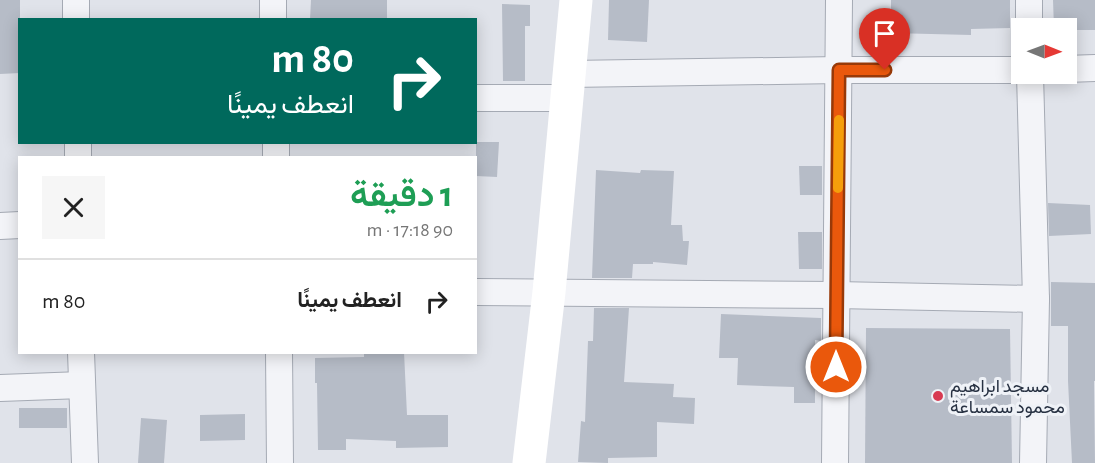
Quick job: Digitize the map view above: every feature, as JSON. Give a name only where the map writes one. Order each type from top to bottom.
[{"type":"street","points":[[76,0],[76,18]]},
{"type":"street","points":[[273,0],[273,18]]},
{"type":"street","points":[[529,463],[549,292],[576,0]]},
{"type":"street","points":[[835,463],[839,0]]},
{"type":"street","points":[[1029,0],[1029,18]]},
{"type":"street","points":[[1077,69],[1095,68]]},
{"type":"street","points":[[477,98],[569,86],[839,70],[1011,70]]},
{"type":"street","points":[[1030,84],[1036,299],[1033,463]]},
{"type":"street","points":[[0,226],[18,225]]},
{"type":"street","points":[[477,292],[1036,299]]},
{"type":"street","points":[[81,354],[85,463]]},
{"type":"street","points":[[279,354],[280,463]]},
{"type":"street","points":[[0,388],[82,385]]},
{"type":"building","points":[[0,0],[20,0],[18,73],[0,74]]},
{"type":"building","points":[[311,0],[387,0],[387,18],[310,18]]},
{"type":"building","points":[[609,0],[649,0],[647,42],[608,40]]},
{"type":"building","points":[[891,0],[1010,0],[1010,28],[971,29],[971,35],[891,33]]},
{"type":"building","points":[[1053,0],[1095,0],[1095,30],[1077,30],[1077,18],[1054,18]]},
{"type":"building","points":[[502,4],[530,5],[530,26],[525,26],[525,81],[503,81]]},
{"type":"building","points":[[477,142],[499,142],[497,177],[477,176]]},
{"type":"building","points":[[799,166],[822,166],[822,195],[800,195]]},
{"type":"building","points":[[596,170],[640,173],[641,170],[674,171],[671,225],[682,225],[683,241],[689,241],[687,265],[653,262],[653,264],[633,264],[632,278],[592,278]]},
{"type":"building","points":[[1048,203],[1090,205],[1091,234],[1049,236]]},
{"type":"building","points":[[798,232],[822,232],[822,269],[799,269]]},
{"type":"building","points":[[1051,282],[1095,283],[1095,463],[1072,463],[1068,326],[1051,326]]},
{"type":"building","points":[[594,308],[629,308],[624,382],[674,384],[673,397],[695,398],[694,424],[657,422],[657,457],[608,458],[608,463],[578,462],[581,421],[585,422],[588,341],[593,341]]},
{"type":"building","points":[[721,314],[821,318],[821,341],[815,340],[815,403],[794,403],[794,387],[737,385],[738,358],[719,358]]},
{"type":"building","name":"مسجد ابراهيم محمود سمساعة","points":[[866,328],[1010,329],[1012,463],[865,463]]},
{"type":"building","points":[[364,354],[404,354],[407,415],[448,415],[448,447],[396,448],[396,441],[346,439],[346,450],[318,450],[315,358],[364,357]]},
{"type":"building","points":[[19,408],[67,408],[67,428],[19,428]]},
{"type":"building","points":[[245,414],[245,440],[200,441],[200,415]]},
{"type":"building","points":[[141,418],[167,420],[164,463],[138,463]]},
{"type":"slow traffic","points":[[838,188],[839,120]]},
{"type":"place","name":"مسجد ابراهيم محمود سمساعة","points":[[938,396]]},
{"type":"route","points":[[836,367],[839,70],[885,70]]}]
